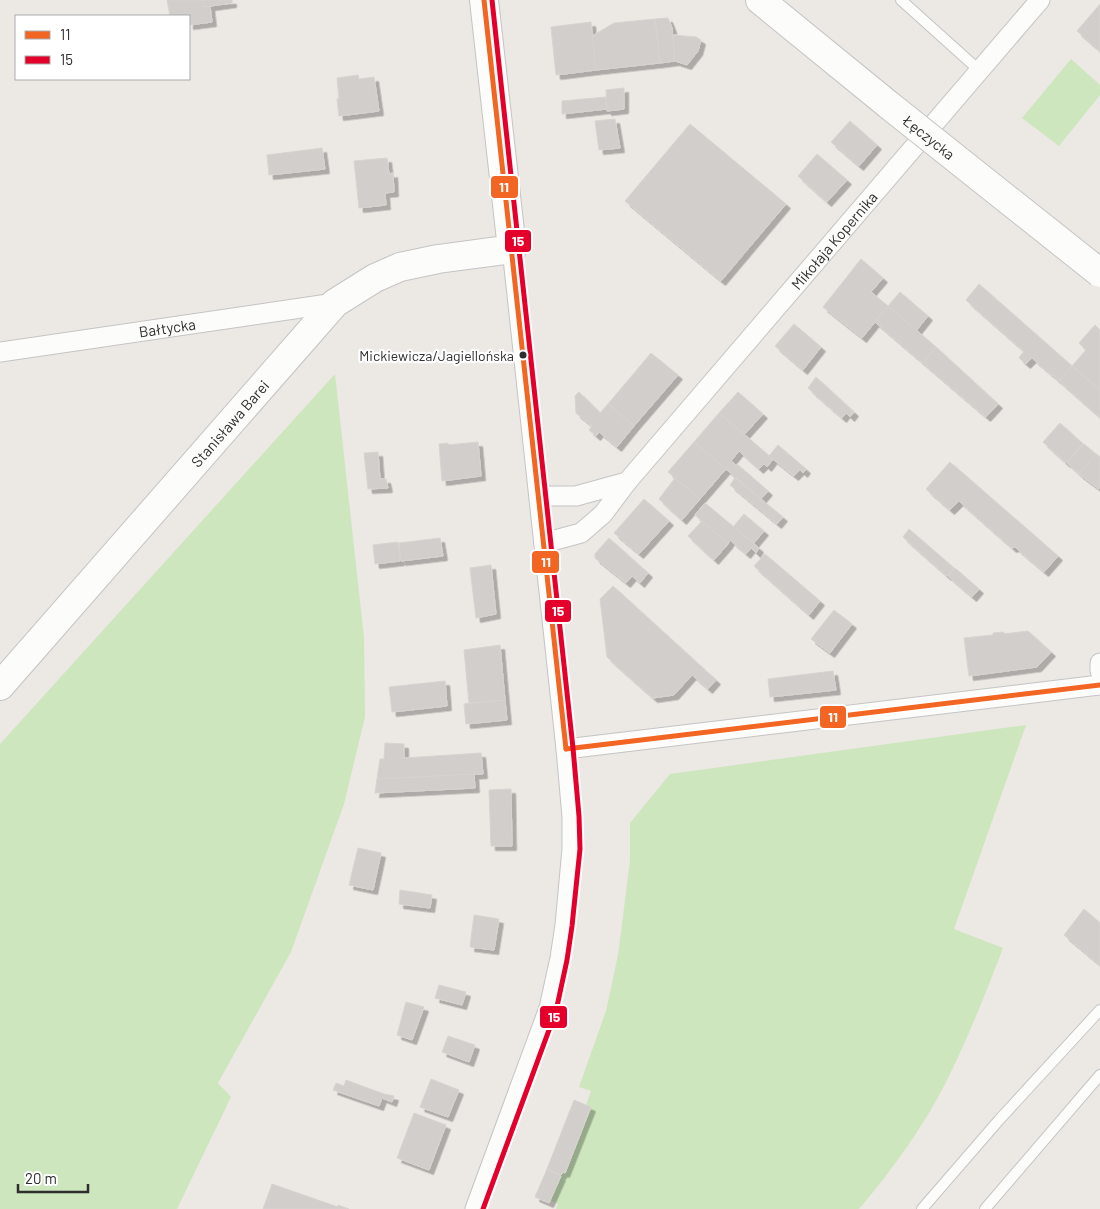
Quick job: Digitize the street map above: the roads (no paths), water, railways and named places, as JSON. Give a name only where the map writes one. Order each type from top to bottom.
[{"type":"street","points":[[475,1209],[549,1008],[566,925],[572,849],[572,818],[566,749],[484,0]]},
{"type":"street","name":"Łęczycka","points":[[760,0],[1100,273]]},
{"type":"street","name":"Mikołaja Kopernika","points":[[544,543],[581,533],[603,514],[627,482],[1040,0]]},
{"type":"street","name":"Stanisława Barei","points":[[0,686],[335,303],[375,278],[400,267],[438,259],[512,249]]},
{"type":"street","name":"Bałtycka","points":[[0,352],[335,303]]},
{"type":"street","points":[[539,496],[576,496],[627,482]]},
{"type":"street","points":[[1100,663],[1100,671]]},
{"type":"street","points":[[566,749],[1100,685]]},
{"type":"lane","points":[[901,0],[980,71]]},
{"type":"lane","points":[[922,1209],[999,1120],[1100,1010]]},
{"type":"lane","points":[[986,1209],[1100,1075]]},
{"type":"place","name":"Mickiewicza/Jagiellońska","points":[[523,355]]}]
